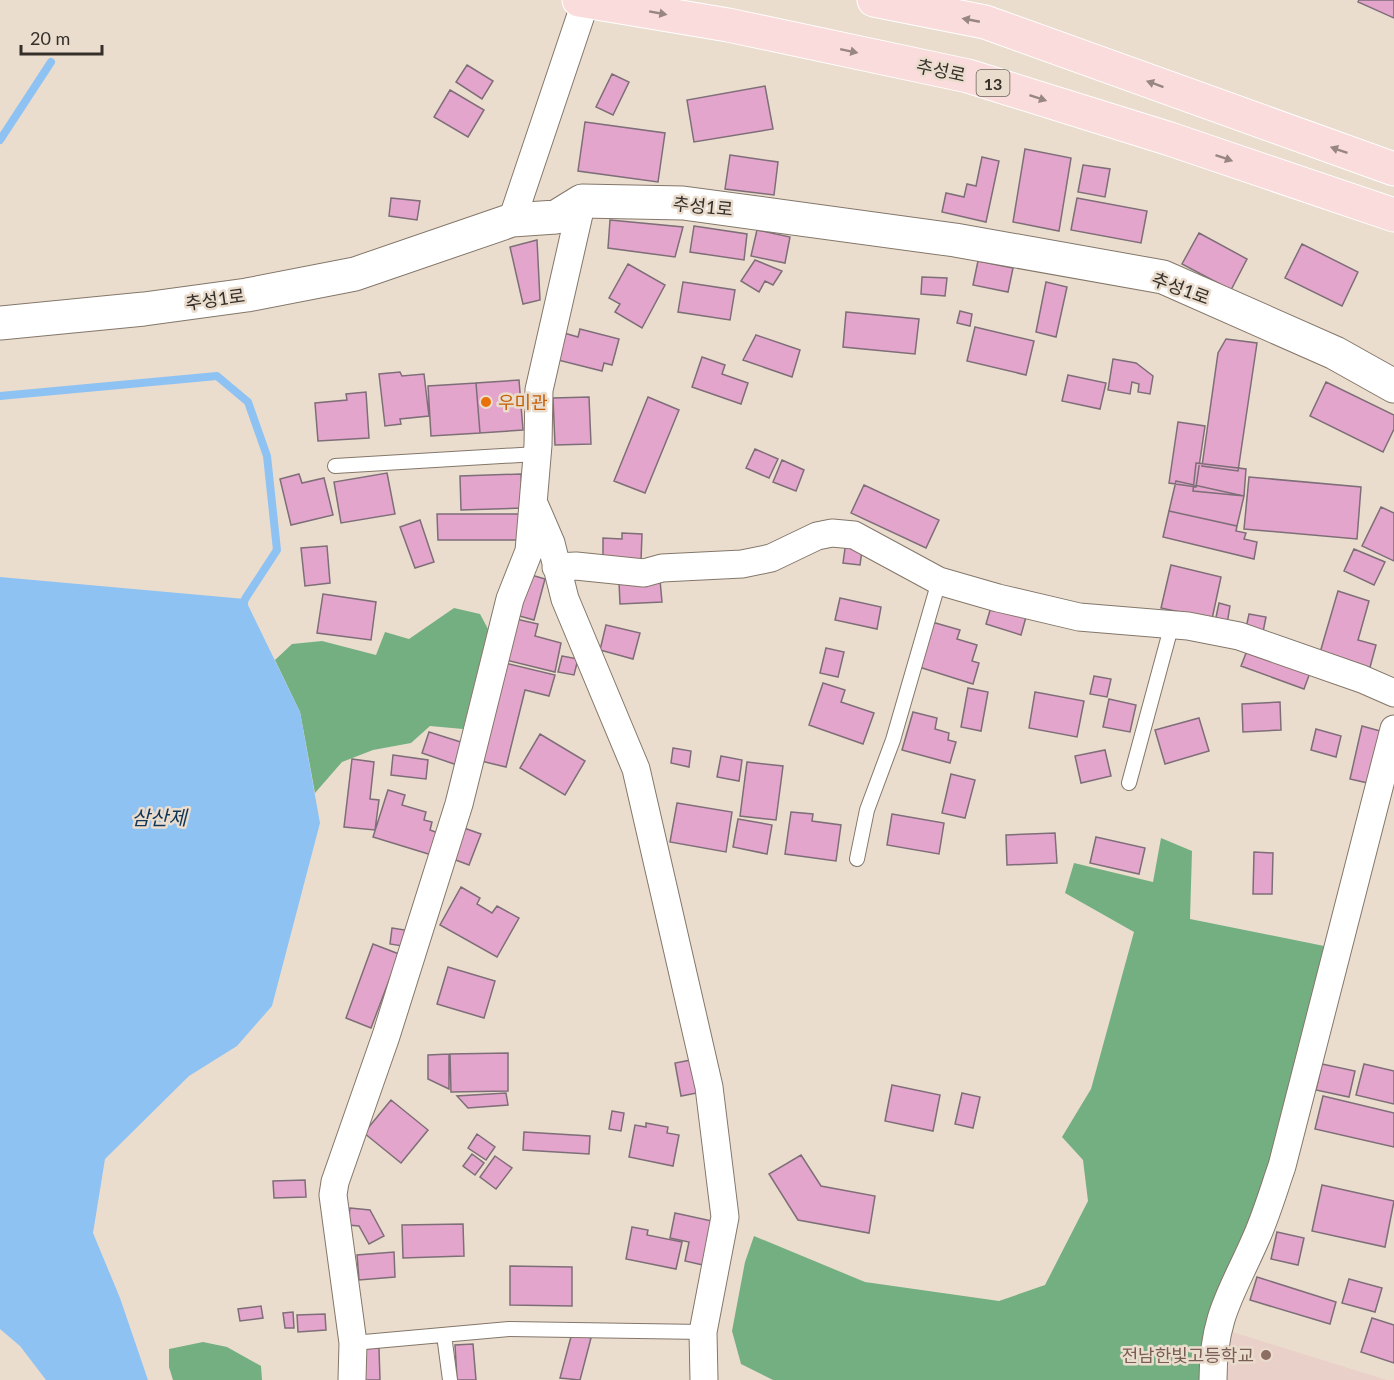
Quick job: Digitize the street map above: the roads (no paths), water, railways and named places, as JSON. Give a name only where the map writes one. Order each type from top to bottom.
[{"type":"main road","name":"추성로","points":[[579,0],[728,25],[968,76],[1170,139],[1394,215]]},
{"type":"main road","points":[[873,0],[985,22],[1394,169]]},
{"type":"street","points":[[512,220],[586,0]]},
{"type":"street","points":[[352,1380],[353,1343],[333,1195],[335,1182],[386,1036],[459,804],[510,599],[529,551],[537,454],[539,390],[582,201]]},
{"type":"street","name":"추성1로","points":[[0,323],[144,309],[269,291],[355,274],[512,220],[556,217],[582,201],[695,204],[955,240],[1163,277],[1335,353],[1394,386]]},
{"type":"street","points":[[533,500],[551,543],[565,599],[636,769],[709,1087],[725,1217],[703,1332],[704,1380]]},
{"type":"street","points":[[556,567],[576,566],[644,573],[662,568],[742,564],[771,558],[817,536],[832,533],[854,535],[939,580],[1040,609],[1078,617],[1172,624],[1239,636],[1362,678],[1394,693]]},
{"type":"street","points":[[1213,1380],[1213,1346],[1224,1304],[1258,1234],[1282,1166],[1394,729]]},
{"type":"lane","points":[[335,466],[537,454]]},
{"type":"lane","points":[[857,860],[867,810],[893,740],[939,580]]},
{"type":"lane","points":[[1129,783],[1172,624]]},
{"type":"lane","points":[[353,1343],[509,1329],[703,1332]]},
{"type":"lane","points":[[444,1335],[450,1380]]},
{"type":"water","name":"삼산제","points":[[0,577],[245,599],[300,712],[320,823],[272,1006],[237,1046],[189,1076],[105,1159],[93,1233],[120,1298],[148,1380],[46,1380],[20,1346],[0,1329]]},
{"type":"waterway","points":[[0,140],[51,62]]},
{"type":"waterway","points":[[0,396],[217,376],[248,402],[267,456],[277,550],[245,599],[242,609]]},
{"type":"place","name":"우미관","points":[[486,402]]},
{"type":"place","name":"전남한빛고등학교","points":[[1266,1355]]}]
